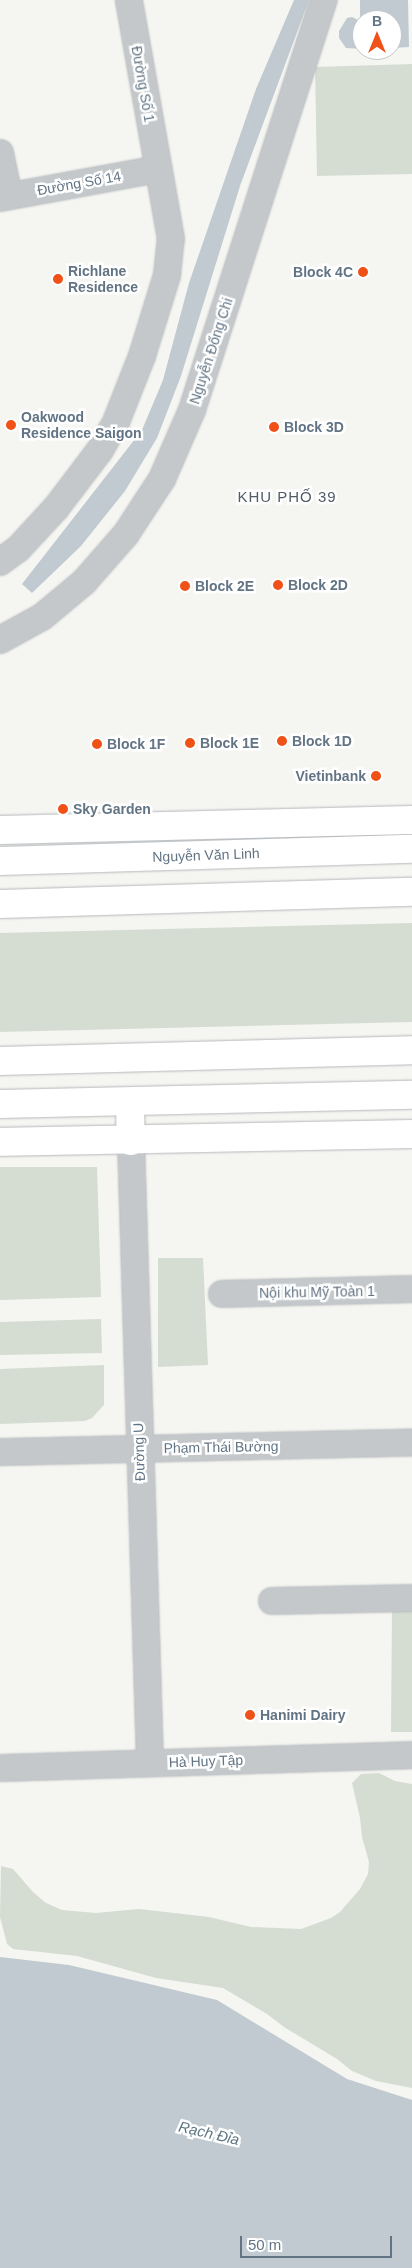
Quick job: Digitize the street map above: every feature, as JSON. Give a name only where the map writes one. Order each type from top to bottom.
[{"type":"main road","points":[[0,830],[412,820]]},
{"type":"main road","name":"Nguyễn Văn Linh","points":[[0,861],[412,849]]},
{"type":"main road","points":[[0,904],[412,892]]},
{"type":"main road","points":[[0,1061],[412,1050]]},
{"type":"main road","points":[[0,1104],[412,1095]]},
{"type":"main road","points":[[130,1102],[132,1141]]},
{"type":"main road","points":[[0,1142],[132,1141],[412,1134]]},
{"type":"street","name":"Đường Số 1","points":[[0,562],[37,531],[79,479],[116,422],[130,389],[156,311],[171,256],[171,239],[129,0]]},
{"type":"street","name":"Nguyễn Đổng Chi","points":[[0,640],[42,617],[84,582],[126,534],[162,479],[192,410],[324,0]]},
{"type":"street","points":[[0,153],[4,197]]},
{"type":"street","name":"Đường Số 14","points":[[4,197],[158,169]]},
{"type":"street","name":"Đường U","points":[[132,1141],[139,1449],[150,1762]]},
{"type":"street","name":"Nội khu Mỹ Toàn 1","points":[[222,1294],[412,1289]]},
{"type":"street","name":"Phạm Thái Bường","points":[[0,1452],[412,1443]]},
{"type":"street","points":[[272,1601],[412,1598]]},
{"type":"street","name":"Hà Huy Tập","points":[[0,1768],[412,1755]]},
{"type":"shaded area","points":[[412,64],[412,174],[317,176],[315,67]]},
{"type":"shaded area","points":[[412,923],[412,1022],[0,1032],[0,933]]},
{"type":"shaded area","points":[[0,1167],[97,1167],[101,1297],[0,1300]]},
{"type":"shaded area","points":[[158,1258],[203,1258],[208,1365],[158,1367]]},
{"type":"shaded area","points":[[101,1319],[102,1353],[0,1355],[0,1322]]},
{"type":"shaded area","points":[[104,1365],[104,1405],[92,1418],[85,1421],[0,1424],[0,1369]]},
{"type":"shaded area","points":[[392,1610],[412,1610],[412,1732],[391,1732]]},
{"type":"shaded area","points":[[379,1773],[395,1781],[412,1784],[412,2088],[376,2081],[352,2071],[337,2059],[223,1988],[156,1978],[77,1956],[13,1949],[7,1944],[0,1917],[1,1866],[13,1869],[33,1892],[46,1903],[62,1910],[96,1913],[139,1909],[209,1917],[251,1927],[301,1929],[331,1918],[340,1912],[360,1889],[368,1874],[369,1862],[362,1837],[352,1783],[361,1774]]},
{"type":"water","points":[[294,0],[309,0],[240,186],[181,376],[157,438],[125,491],[81,546],[32,593],[22,584],[142,430],[163,380],[189,283],[256,89]]},
{"type":"water","points":[[360,0],[408,0],[409,47],[402,47],[402,10],[360,10]]},
{"type":"water","points":[[352,17],[352,48],[346,48],[339,38],[339,31],[347,18]]},
{"type":"water","name":"Rạch Đỉa","points":[[0,1957],[69,1965],[217,2000],[347,2079],[412,2100],[412,2268],[0,2268]]},
{"type":"place","name":"Block 4C","points":[[363,272]]},
{"type":"place","name":"Richlane Residence","points":[[58,279]]},
{"type":"place","name":"Oakwood Residence Saigon","points":[[11,425]]},
{"type":"place","name":"Block 3D","points":[[274,427]]},
{"type":"place","name":"Block 2D","points":[[278,585]]},
{"type":"place","name":"Block 2E","points":[[185,586]]},
{"type":"place","name":"Block 1D","points":[[282,741]]},
{"type":"place","name":"Block 1E","points":[[190,743]]},
{"type":"place","name":"Block 1F","points":[[97,744]]},
{"type":"place","name":"Vietinbank","points":[[376,776]]},
{"type":"place","name":"Sky Garden","points":[[63,809]]},
{"type":"place","name":"Hanimi Dairy","points":[[250,1715]]},
{"type":"district","name":"KHU PHỐ 39","points":[[287,497]]}]
